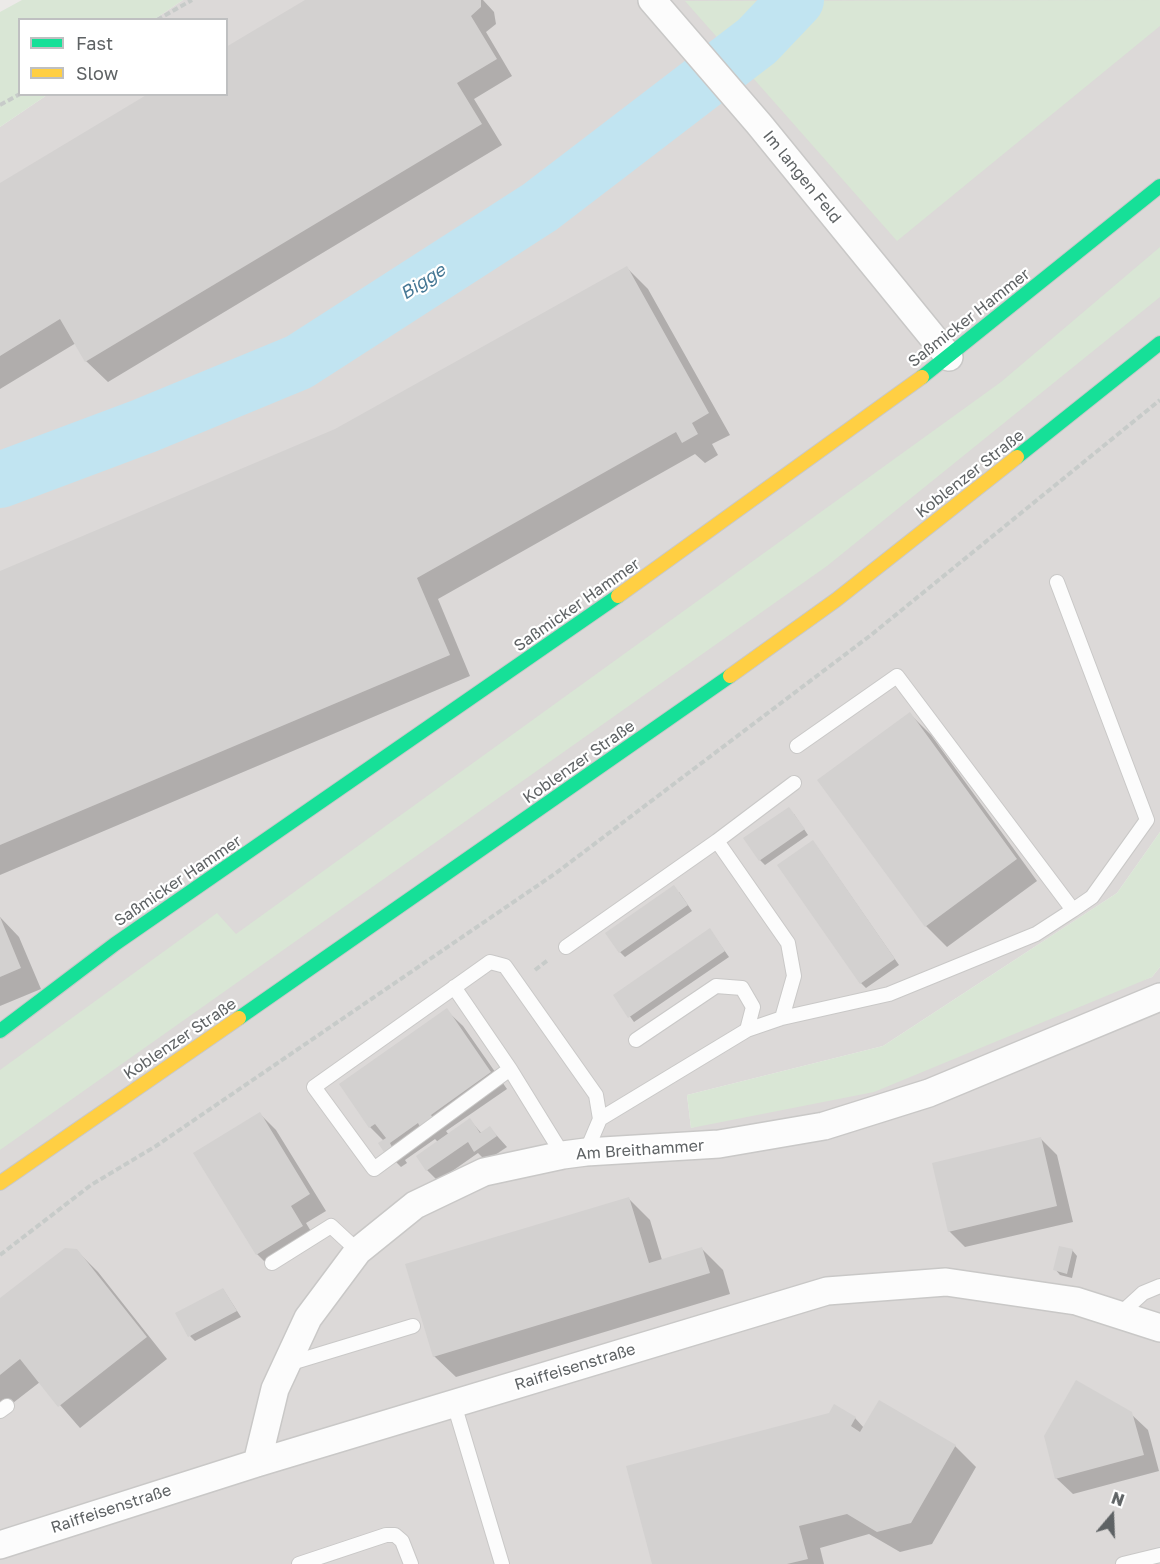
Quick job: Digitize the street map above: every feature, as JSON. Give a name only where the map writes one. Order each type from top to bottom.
[{"type":"street","name":"Im langen Feld","points":[[652,0],[759,124],[949,357]]},
{"type":"street","name":"Saßmicker Hammer","points":[[0,1031],[115,944],[574,628],[949,357],[1160,186]]},
{"type":"street","name":"Koblenzer Straße","points":[[0,1183],[543,808],[836,600],[1160,343]]},
{"type":"street","name":"Am Breithammer","points":[[257,1463],[275,1389],[308,1318],[358,1251],[415,1205],[484,1172],[575,1153],[719,1144],[824,1126],[929,1094],[1160,997]]},
{"type":"street","name":"Raiffeisenstraße","points":[[0,1545],[257,1463],[827,1291],[946,1282],[1076,1301],[1160,1328]]},
{"type":"lane","points":[[454,987],[510,1069],[575,1153],[600,1119],[747,1030],[782,1018],[888,994],[1036,934],[1073,910],[1092,897],[1147,820],[1058,582]]},
{"type":"lane","points":[[797,746],[897,676],[1073,910]]},
{"type":"lane","points":[[566,948],[717,841],[794,783]]},
{"type":"lane","points":[[717,841],[788,943],[794,976],[782,1018]]},
{"type":"lane","points":[[510,1069],[374,1170],[314,1087],[490,962],[505,966],[596,1095],[600,1119]]},
{"type":"lane","points":[[636,1040],[716,986],[742,988],[753,1008],[747,1030]]},
{"type":"lane","points":[[272,1263],[331,1226],[358,1251]]},
{"type":"lane","points":[[1119,1315],[1143,1293],[1160,1286]]},
{"type":"lane","points":[[286,1365],[413,1326]]},
{"type":"lane","points":[[454,1404],[502,1564]]},
{"type":"lane","points":[[299,1564],[386,1535],[395,1536],[402,1541],[411,1564]]},
{"type":"lane","points":[[1123,1564],[1160,1555]]},
{"type":"path","points":[[160,18],[192,0]]},
{"type":"path","points":[[0,105],[18,95]]},
{"type":"path","points":[[0,1255],[91,1185],[156,1146],[556,873],[871,635],[1160,400]]},
{"type":"shaded area","points":[[183,0],[1160,0],[1160,832],[1117,893],[883,1046],[687,1095],[691,1128],[1152,977],[1160,967],[1160,1564],[0,1564],[0,127],[46,96],[228,96],[228,18],[156,18]]},
{"type":"green space","points":[[22,0],[183,0],[156,18],[18,18],[18,96],[46,96],[0,127],[0,12]]},
{"type":"green space","points":[[1160,0],[1160,26],[897,241],[685,1]]},
{"type":"green space","points":[[1160,247],[1160,297],[827,566],[0,1150],[0,1070],[217,913],[236,934],[1001,382]]},
{"type":"green space","points":[[1160,832],[1160,967],[1152,977],[874,1092],[691,1128],[687,1095],[883,1046],[1117,893]]},
{"type":"building","points":[[305,0],[481,0],[481,7],[471,16],[497,59],[457,83],[482,124],[85,362],[60,319],[0,356],[0,183],[145,96],[228,96],[228,46]]},
{"type":"building","points":[[627,266],[709,413],[692,423],[698,434],[682,443],[676,432],[417,578],[450,655],[0,845],[0,571],[335,429]]},
{"type":"building","points":[[910,712],[1017,859],[925,927],[817,780]]},
{"type":"building","points":[[789,807],[805,829],[759,861],[743,838]]},
{"type":"building","points":[[813,840],[895,959],[860,984],[777,865]]},
{"type":"building","points":[[674,885],[688,905],[619,953],[605,933]]},
{"type":"building","points":[[0,917],[21,968],[0,977]]},
{"type":"building","points":[[710,928],[725,951],[628,1018],[613,995]]},
{"type":"building","points":[[447,1008],[491,1072],[431,1115],[433,1118],[420,1127],[418,1123],[390,1143],[392,1147],[384,1152],[378,1143],[386,1138],[375,1124],[369,1128],[339,1084]]},
{"type":"building","points":[[260,1112],[310,1194],[291,1206],[303,1226],[256,1255],[193,1153]]},
{"type":"building","points":[[470,1118],[480,1133],[490,1126],[497,1136],[474,1152],[468,1142],[426,1171],[416,1156]]},
{"type":"building","points":[[1041,1137],[1057,1206],[948,1232],[932,1163]]},
{"type":"building","points":[[629,1197],[649,1263],[702,1247],[710,1273],[433,1357],[405,1264]]},
{"type":"building","points":[[1059,1246],[1073,1249],[1067,1274],[1053,1270]]},
{"type":"building","points":[[65,1248],[77,1249],[147,1337],[58,1407],[20,1359],[0,1375],[0,1298]]},
{"type":"building","points":[[223,1288],[237,1311],[188,1337],[175,1313]]},
{"type":"building","points":[[1076,1380],[1132,1412],[1144,1455],[1055,1479],[1044,1436]]},
{"type":"building","points":[[879,1400],[956,1445],[911,1523],[877,1532],[847,1514],[799,1526],[808,1559],[787,1564],[652,1564],[626,1466],[829,1413],[834,1404],[856,1417],[851,1426],[860,1432]]},
{"type":"waterway","name":"Bigge","points":[[0,480],[144,426],[299,362],[540,207],[757,41],[796,0]]},
{"type":"traffic: fast","points":[[922,377],[1160,186]]},
{"type":"traffic: fast","points":[[1017,457],[1160,343]]},
{"type":"traffic: fast","points":[[0,1031],[115,944],[618,596]]},
{"type":"traffic: fast","points":[[239,1018],[730,676]]},
{"type":"traffic: slow","points":[[618,596],[922,377]]},
{"type":"traffic: slow","points":[[730,676],[836,600],[1017,457]]},
{"type":"traffic: slow","points":[[0,1183],[239,1018]]}]
